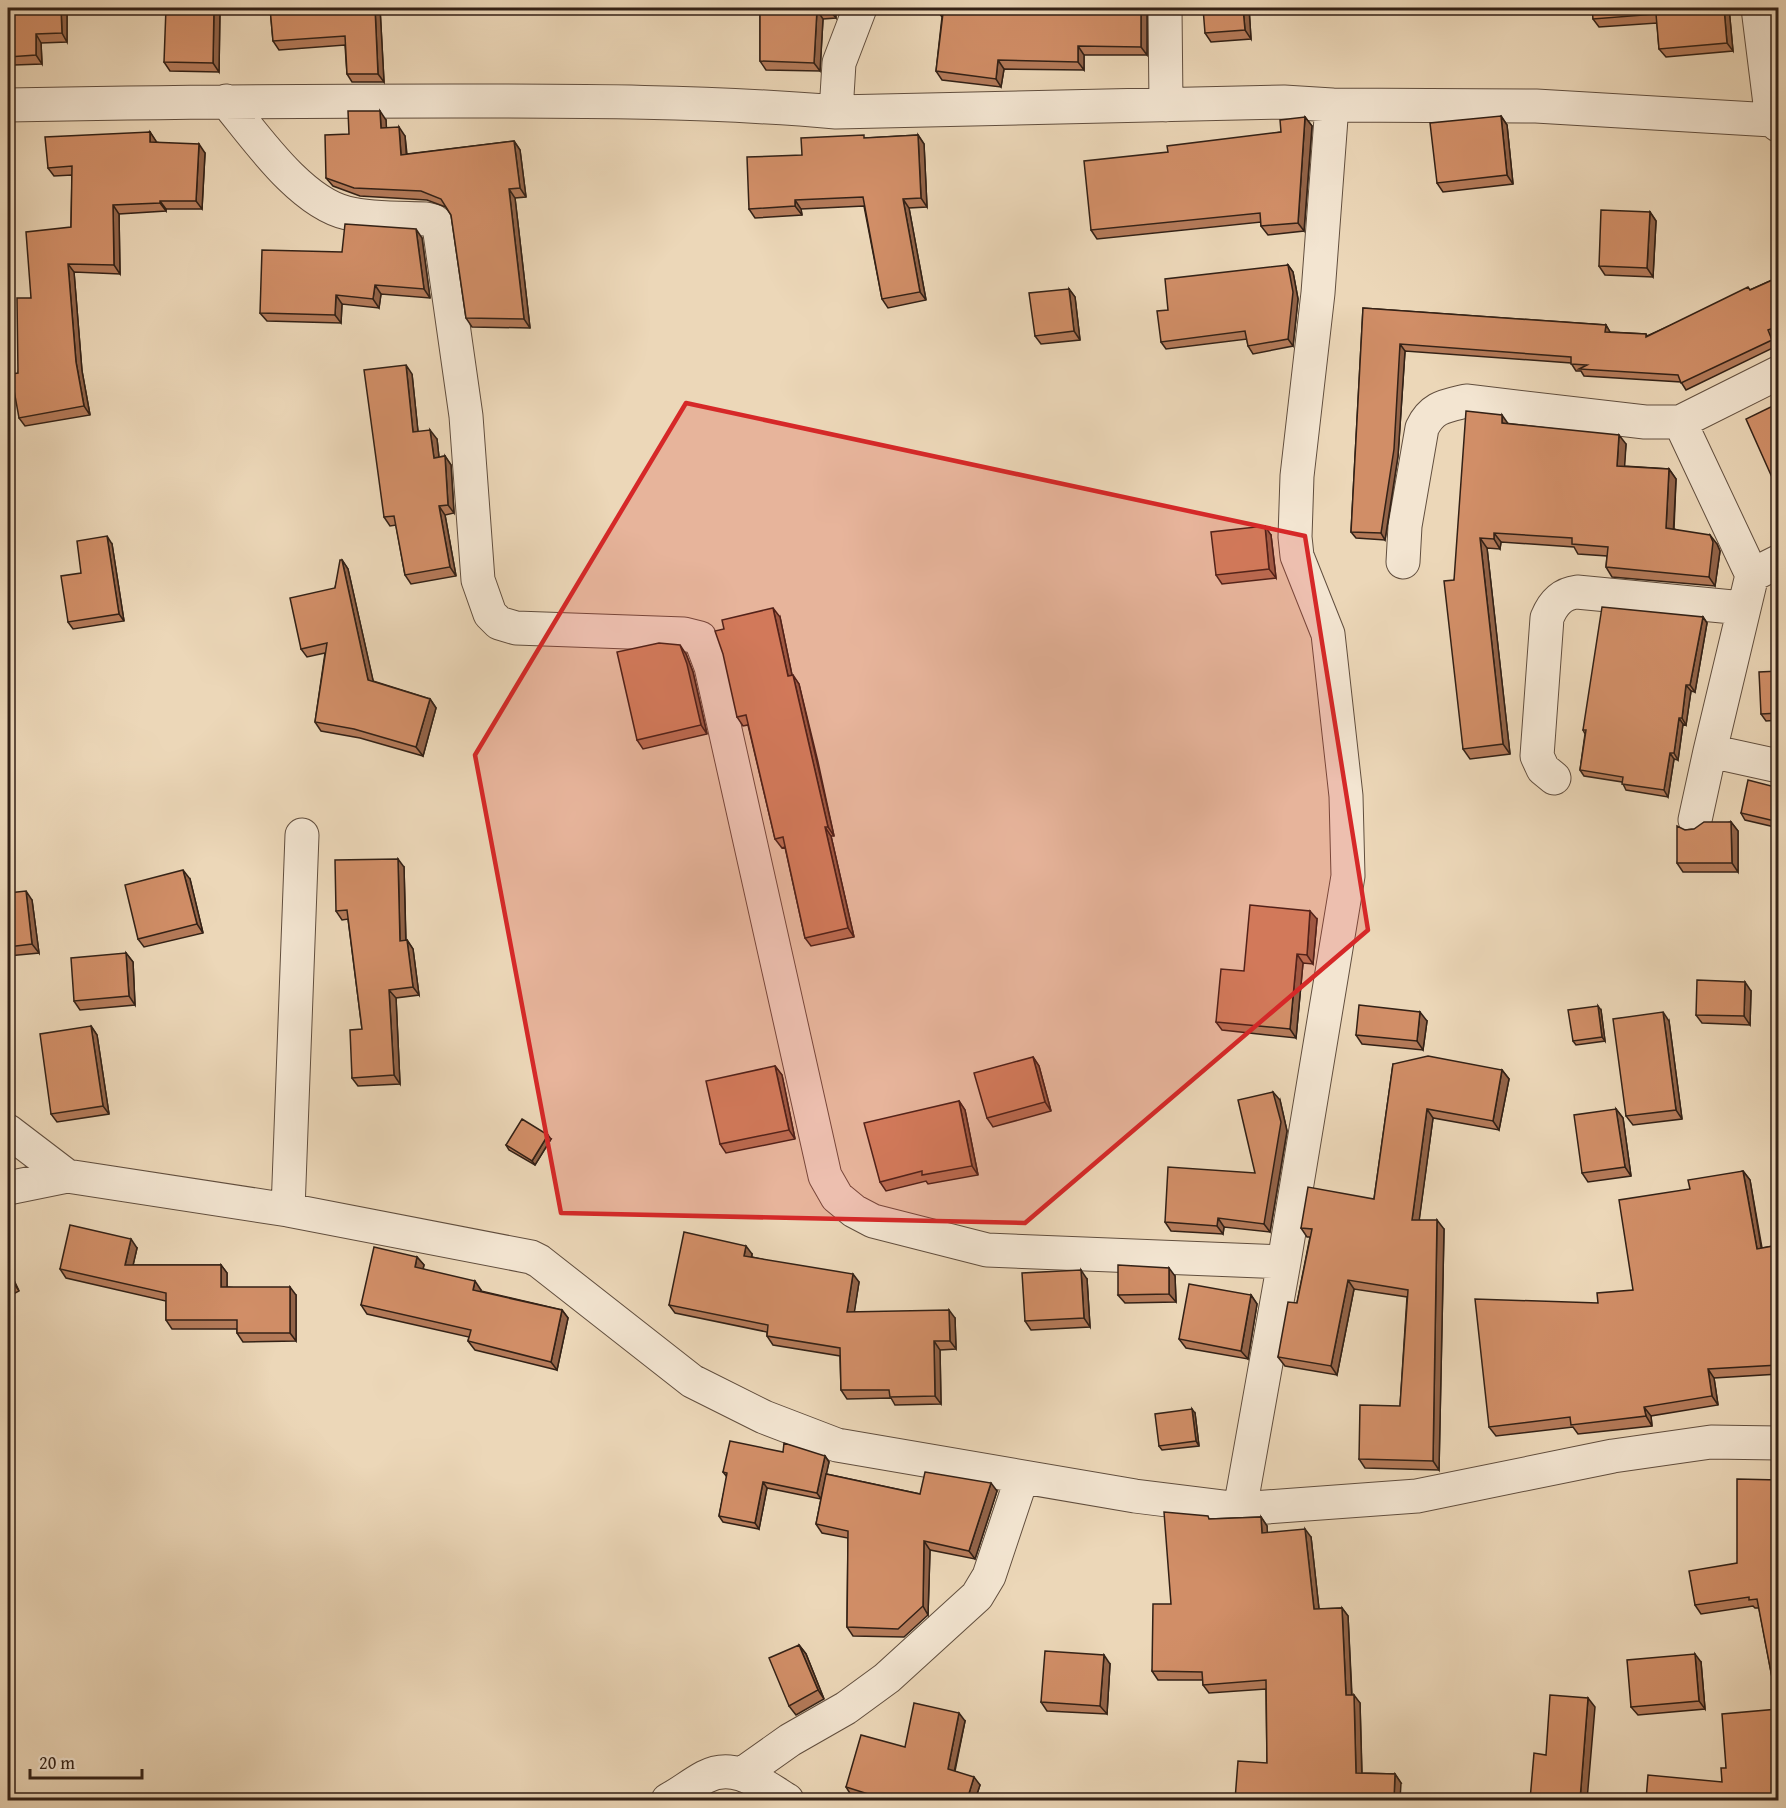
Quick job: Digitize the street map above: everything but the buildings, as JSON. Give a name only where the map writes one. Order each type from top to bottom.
[{"type":"street","points":[[836,112],[839,63],[860,8]]},
{"type":"street","points":[[1166,8],[1166,105]]},
{"type":"street","points":[[8,105],[226,101],[610,101],[767,106],[836,112],[1284,102],[1332,105],[1536,106],[1775,123],[1758,8]]},
{"type":"street","points":[[226,101],[288,174],[319,200],[345,212],[434,220],[439,226],[466,416],[478,580],[490,615],[499,623],[516,628],[694,635],[700,638],[705,646],[825,1176],[837,1197],[854,1211],[873,1221],[987,1250],[1284,1262]]},
{"type":"street","points":[[1240,1509],[1284,1262],[1348,876],[1346,796],[1330,644],[1316,600],[1297,556],[1295,537],[1297,476],[1318,293],[1332,105]]},
{"type":"street","points":[[1403,562],[1405,526],[1417,449],[1428,415],[1443,407],[1466,401],[1645,422],[1680,422],[1779,373]]},
{"type":"street","points":[[1680,422],[1765,568],[1743,608],[1695,820]]},
{"type":"street","points":[[1554,778],[1543,769],[1537,756],[1547,618],[1552,606],[1559,599],[1568,593],[1577,591],[1743,608]]},
{"type":"street","points":[[1710,751],[1779,766]]},
{"type":"street","points":[[288,1210],[302,835]]},
{"type":"street","points":[[8,1131],[67,1176]]},
{"type":"street","points":[[8,1188],[67,1176],[288,1210],[531,1257],[692,1381],[764,1417],[837,1445],[1134,1496],[1240,1509],[1417,1496],[1613,1456],[1711,1442],[1779,1443]]},
{"type":"street","points":[[742,1774],[790,1740],[846,1708],[888,1678],[977,1596],[989,1576],[1022,1477]]},
{"type":"street","points":[[668,1800],[705,1777],[718,1772],[730,1771],[742,1774],[787,1800]]},
{"type":"highlighted area","points":[[686,403],[1305,536],[1368,930],[1025,1223],[561,1213],[475,755]]}]
